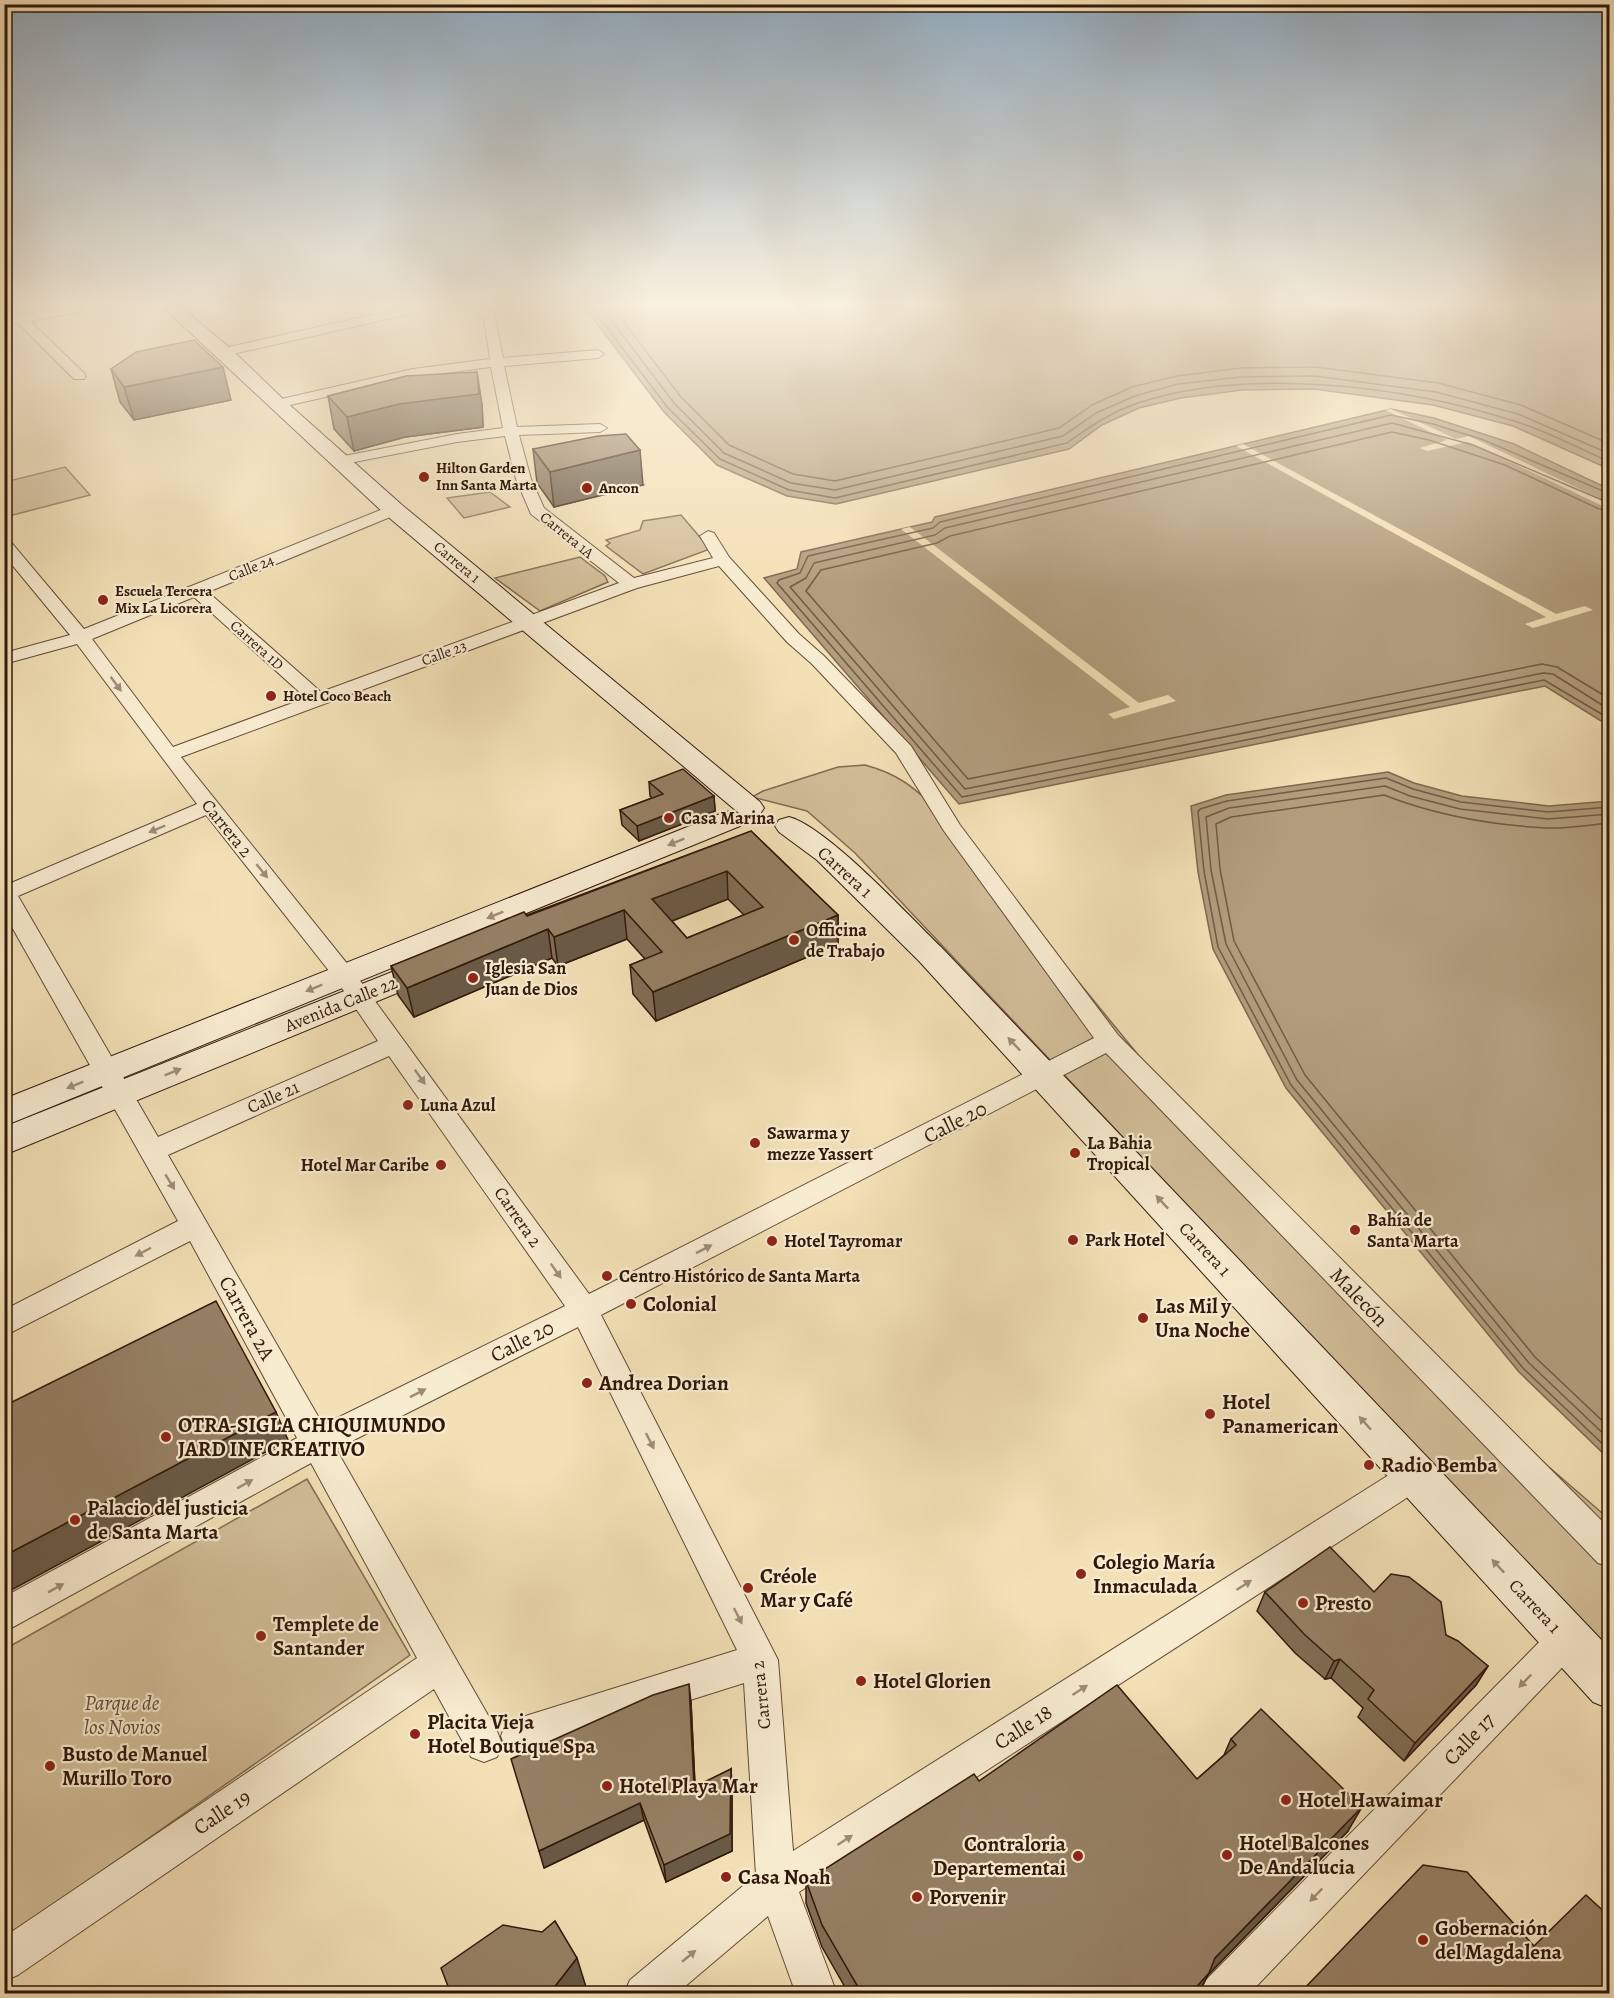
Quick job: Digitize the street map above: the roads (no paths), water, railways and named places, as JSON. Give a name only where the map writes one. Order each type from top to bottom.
[{"type":"street","name":"Carrera 1","points":[[275,401],[394,510],[528,622],[755,827],[826,854],[880,903],[1044,1076],[1610,1685]]},
{"type":"street","points":[[278,404],[290,401]]},
{"type":"street","name":"Carrera 1A","points":[[506,401],[529,496],[537,511],[631,584]]},
{"type":"street","points":[[339,461],[426,442],[512,431],[600,428]]},
{"type":"street","name":"Calle 24","points":[[4,659],[81,637],[394,510]]},
{"type":"street","name":"Malecón","points":[[708,536],[723,560],[793,638],[818,660],[904,750],[951,827],[1109,1041],[1610,1552]]},
{"type":"street","name":"Carrera 2","points":[[8,553],[81,637],[169,755],[353,986],[584,1310],[760,1659],[776,1884],[817,1994]]},
{"type":"street","name":"Calle 23","points":[[169,755],[631,584],[723,560]]},
{"type":"street","name":"Carrera 1D","points":[[196,590],[319,700]]},
{"type":"street","points":[[5,894],[210,806]]},
{"type":"street","name":"Avenida Calle 22","points":[[4,1142],[113,1083],[755,827]]},
{"type":"street","name":"Carrera 2A","points":[[5,894],[195,1225],[484,1744]]},
{"type":"street","name":"Calle 20","points":[[4,1616],[317,1443],[584,1310],[1109,1041]]},
{"type":"street","name":"Calle 21","points":[[152,1151],[395,1043]]},
{"type":"street","name":"Avenida Calle 22","points":[[4,1113],[113,1083]]},
{"type":"street","points":[[4,1324],[195,1225]]},
{"type":"street","name":"Calle 18","points":[[644,1994],[776,1884],[1414,1476]]},
{"type":"street","name":"Calle 17","points":[[1220,1994],[1566,1639]]},
{"type":"street","points":[[519,1736],[760,1659]]},
{"type":"street","name":"Calle 19","points":[[4,1961],[439,1664]]},
{"type":"water","points":[[656,401],[1167,401],[1139,408],[1102,425],[1069,449],[836,504],[787,496],[717,465]]},
{"type":"water","points":[[1405,401],[1609,401],[1609,469],[1513,426],[1433,405]]},
{"type":"water","points":[[1391,409],[1434,418],[1514,444],[1609,489],[1609,726],[1545,686],[959,804],[764,578],[797,569],[801,552],[932,522],[935,517]]},
{"type":"water","points":[[1388,772],[1414,783],[1462,796],[1549,806],[1609,801],[1609,1459],[1519,1372],[1286,1088],[1213,949],[1198,872],[1191,806],[1226,795]]},
{"type":"place","name":"Hilton Garden Inn Santa Marta","points":[[424,477]]},
{"type":"place","name":"Ancon","points":[[587,488]]},
{"type":"place","name":"Escuela Tercera Mix La Licorera","points":[[103,600]]},
{"type":"place","name":"Hotel Coco Beach","points":[[271,696]]},
{"type":"place","name":"Casa Marina","points":[[669,818]]},
{"type":"place","name":"Officina de Trabajo","points":[[794,940]]},
{"type":"place","name":"Iglesia San Juan de Dios","points":[[473,978]]},
{"type":"place","name":"Luna Azul","points":[[408,1105]]},
{"type":"place","name":"Sawarma y mezze Yassert","points":[[755,1143]]},
{"type":"place","name":"La Bahia Tropical","points":[[1075,1153]]},
{"type":"place","name":"Hotel Mar Caribe","points":[[441,1165]]},
{"type":"place","name":"Bahía de Santa Marta","points":[[1355,1230]]},
{"type":"place","name":"Park Hotel","points":[[1073,1240]]},
{"type":"place","name":"Hotel Tayromar","points":[[772,1241]]},
{"type":"place","name":"Centro Histórico de Santa Marta","points":[[607,1276]]},
{"type":"place","name":"Colonial","points":[[631,1304]]},
{"type":"place","name":"Las Mil y Una Noche","points":[[1143,1318]]},
{"type":"place","name":"Andrea Dorian","points":[[587,1383]]},
{"type":"place","name":"Hotel Panamerican","points":[[1210,1414]]},
{"type":"place","name":"OTRA-SIGLA CHIQUIMUNDO JARD INF CREATIVO","points":[[166,1437]]},
{"type":"place","name":"Radio Bemba","points":[[1369,1465]]},
{"type":"place","name":"Palacio del justicia de Santa Marta","points":[[75,1520]]},
{"type":"place","name":"Colegio María Inmaculada","points":[[1081,1574]]},
{"type":"place","name":"Créole Mar y Café","points":[[748,1588]]},
{"type":"place","name":"Presto","points":[[1303,1603]]},
{"type":"place","name":"Templete de Santander","points":[[261,1636]]},
{"type":"place","name":"Hotel Glorien","points":[[861,1681]]},
{"type":"place","name":"Placita Vieja Hotel Boutique Spa","points":[[415,1734]]},
{"type":"place","name":"Busto de Manuel Murillo Toro","points":[[50,1766]]},
{"type":"place","name":"Hotel Playa Mar","points":[[607,1786]]},
{"type":"place","name":"Hotel Hawaimar","points":[[1286,1800]]},
{"type":"place","name":"Hotel Balcones De Andalucia","points":[[1227,1855]]},
{"type":"place","name":"Contraloria Departementai","points":[[1078,1856]]},
{"type":"place","name":"Casa Noah","points":[[726,1877]]},
{"type":"place","name":"Porvenir","points":[[917,1897]]},
{"type":"place","name":"Gobernación del Magdalena","points":[[1423,1940]]},
{"type":"park label","name":"Parque de los Novios","points":[[122,1715]]}]
